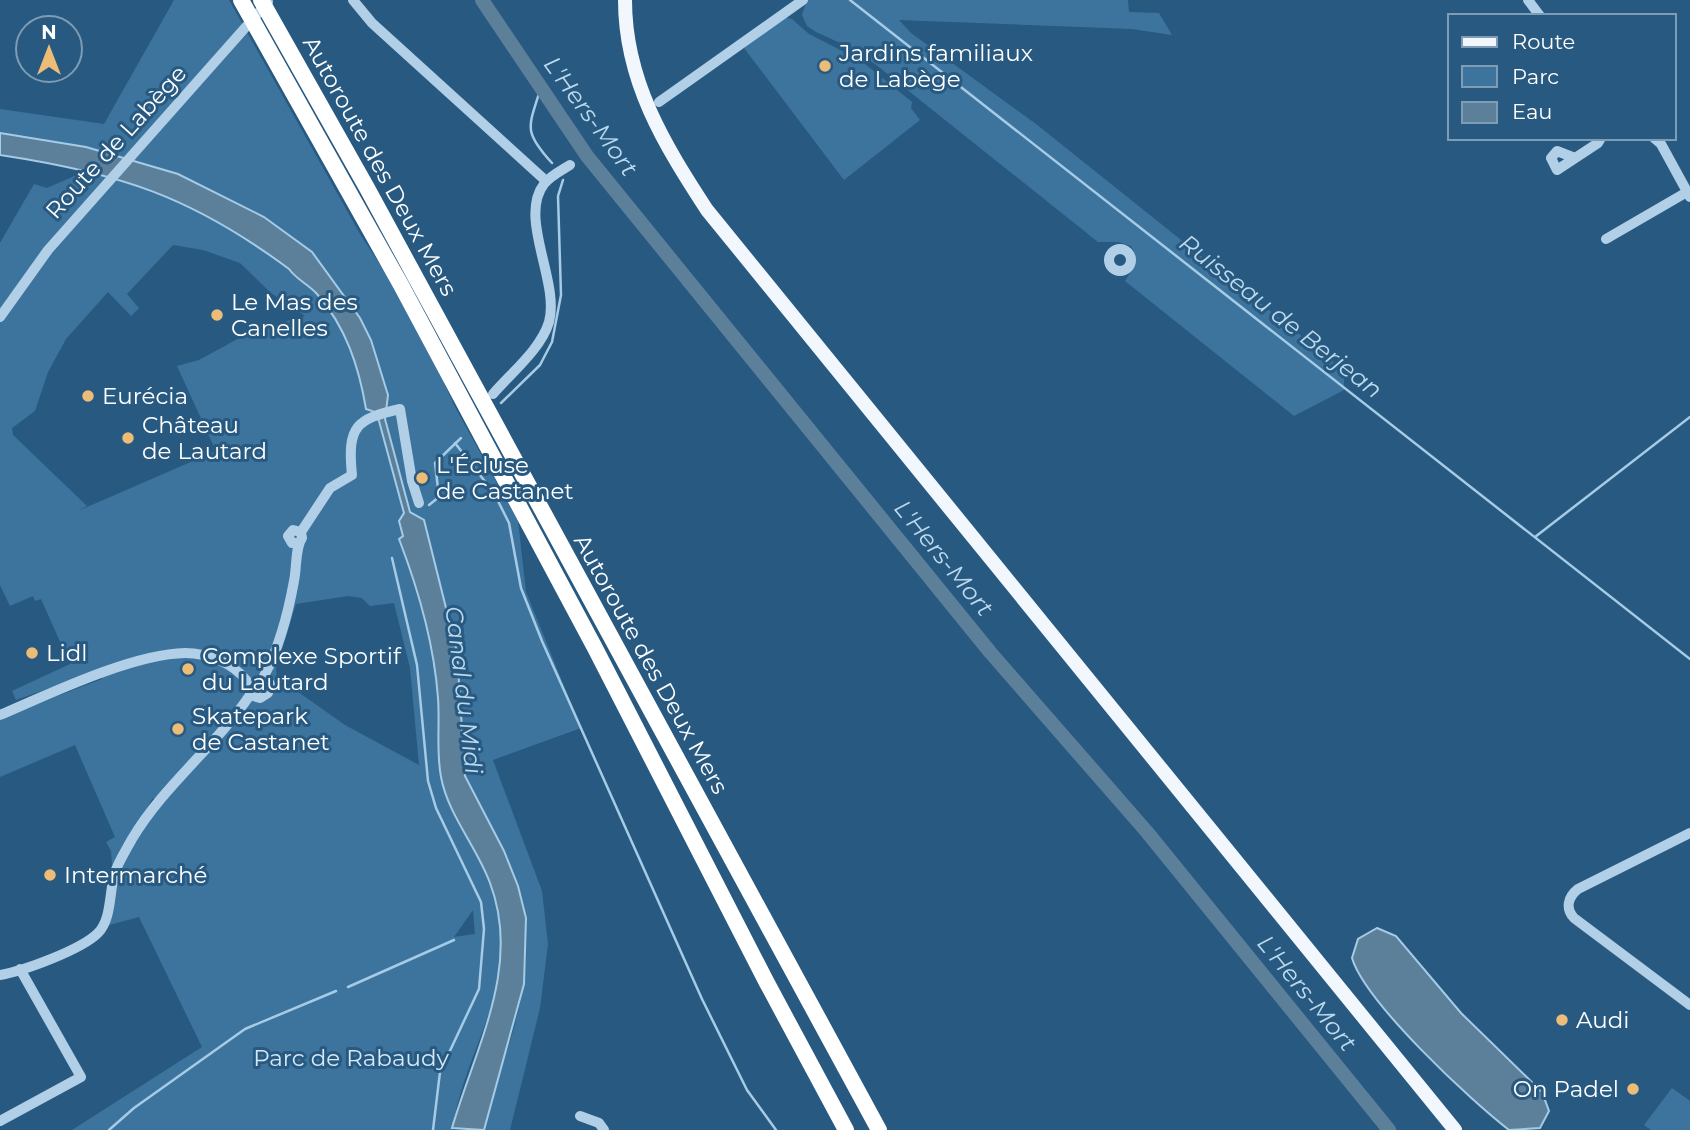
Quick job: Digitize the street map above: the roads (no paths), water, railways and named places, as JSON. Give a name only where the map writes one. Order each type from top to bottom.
[{"type":"highway","name":"Autoroute des Deux Mers","points":[[241,0],[401,285],[596,648],[760,971],[846,1130]]},
{"type":"highway","name":"Autoroute des Deux Mers","points":[[261,0],[367,188],[879,1130]]},
{"type":"main road","points":[[625,0],[631,61],[643,97],[662,139],[707,210],[1455,1130]]},
{"type":"street","name":"Route de Labège","points":[[0,317],[48,250],[270,0]]},
{"type":"street","points":[[353,0],[372,23],[546,181]]},
{"type":"street","points":[[659,102],[803,0]]},
{"type":"street","points":[[1575,158],[1598,140]]},
{"type":"street","points":[[1606,239],[1689,195],[1656,140]]},
{"type":"street","points":[[493,394],[544,334],[550,316],[536,215],[539,195],[546,181],[570,164]]},
{"type":"street","points":[[264,676],[286,620],[295,578],[299,537],[330,488],[352,475],[356,429],[361,421],[400,410],[412,481],[419,503]]},
{"type":"street","points":[[0,715],[77,684],[170,654],[187,653],[215,659],[239,671],[247,681],[250,695],[218,738],[157,800],[142,822],[117,867],[101,929],[87,941],[0,975]]},
{"type":"street","points":[[247,681],[254,674],[264,676],[270,684],[268,693],[260,698],[250,695]]},
{"type":"street","points":[[1690,832],[1578,889],[1569,899],[1568,908],[1574,918],[1690,1005]]},
{"type":"street","points":[[0,1121],[81,1077],[20,969]]},
{"type":"street","points":[[580,1116],[599,1123],[604,1130]]},
{"type":"water","points":[[0,133],[86,147],[178,174],[264,217],[312,252],[360,318],[371,340],[388,395],[385,419],[410,512],[424,520],[457,652],[465,776],[504,851],[518,886],[526,918],[524,984],[484,1130],[452,1128],[492,1007],[501,945],[498,914],[490,883],[456,818],[441,777],[438,698],[433,657],[419,598],[399,539],[403,536],[399,521],[404,513],[379,421],[375,412],[366,409],[350,348],[336,320],[314,291],[289,269],[219,223],[152,191],[118,180],[82,170],[0,155]]},
{"type":"water","points":[[1377,928],[1396,936],[1461,1013],[1542,1092],[1549,1111],[1540,1128],[1509,1130],[1470,1097],[1397,1024],[1361,977],[1352,958],[1358,939]]},
{"type":"waterway","name":"L'Hers-Mort","points":[[482,0],[587,156],[990,652],[1147,832],[1389,1130]]},
{"type":"waterway","name":"Ruisseau de Berjean","points":[[850,0],[1690,659]]},
{"type":"waterway","points":[[541,87],[531,120],[532,135],[552,163]]},
{"type":"waterway","points":[[501,403],[540,365],[552,342],[561,295],[558,196],[563,180]]},
{"type":"waterway","points":[[1535,537],[1690,417]]},
{"type":"waterway","points":[[429,505],[439,497],[435,463],[461,438]]},
{"type":"waterway","points":[[455,443],[494,493],[509,523],[521,588],[542,641],[702,999],[747,1090],[776,1130]]},
{"type":"waterway","points":[[392,558],[417,665],[428,781],[436,808],[481,902],[484,929],[479,989],[440,1072],[433,1130]]},
{"type":"waterway","points":[[348,987],[454,940]]},
{"type":"waterway","points":[[109,1130],[134,1108],[245,1029],[336,991]]},
{"type":"place","name":"Jardins familiaux de Labège","points":[[825,66]]},
{"type":"place","name":"Le Mas des Canelles","points":[[217,315]]},
{"type":"place","name":"Eurécia","points":[[88,396]]},
{"type":"place","name":"Château de Lautard","points":[[128,438]]},
{"type":"place","name":"L'Écluse de Castanet","points":[[422,478]]},
{"type":"place","name":"Lidl","points":[[32,653]]},
{"type":"place","name":"Complexe Sportif du Lautard","points":[[188,669]]},
{"type":"place","name":"Skatepark de Castanet","points":[[178,729]]},
{"type":"place","name":"Intermarché","points":[[50,875]]},
{"type":"place","name":"Audi","points":[[1562,1020]]},
{"type":"place","name":"On Padel","points":[[1633,1089]]},
{"type":"water label","name":"Canal du Midi","points":[[464,690]]},
{"type":"park label","name":"Parc de Rabaudy","points":[[351,1058]]}]
